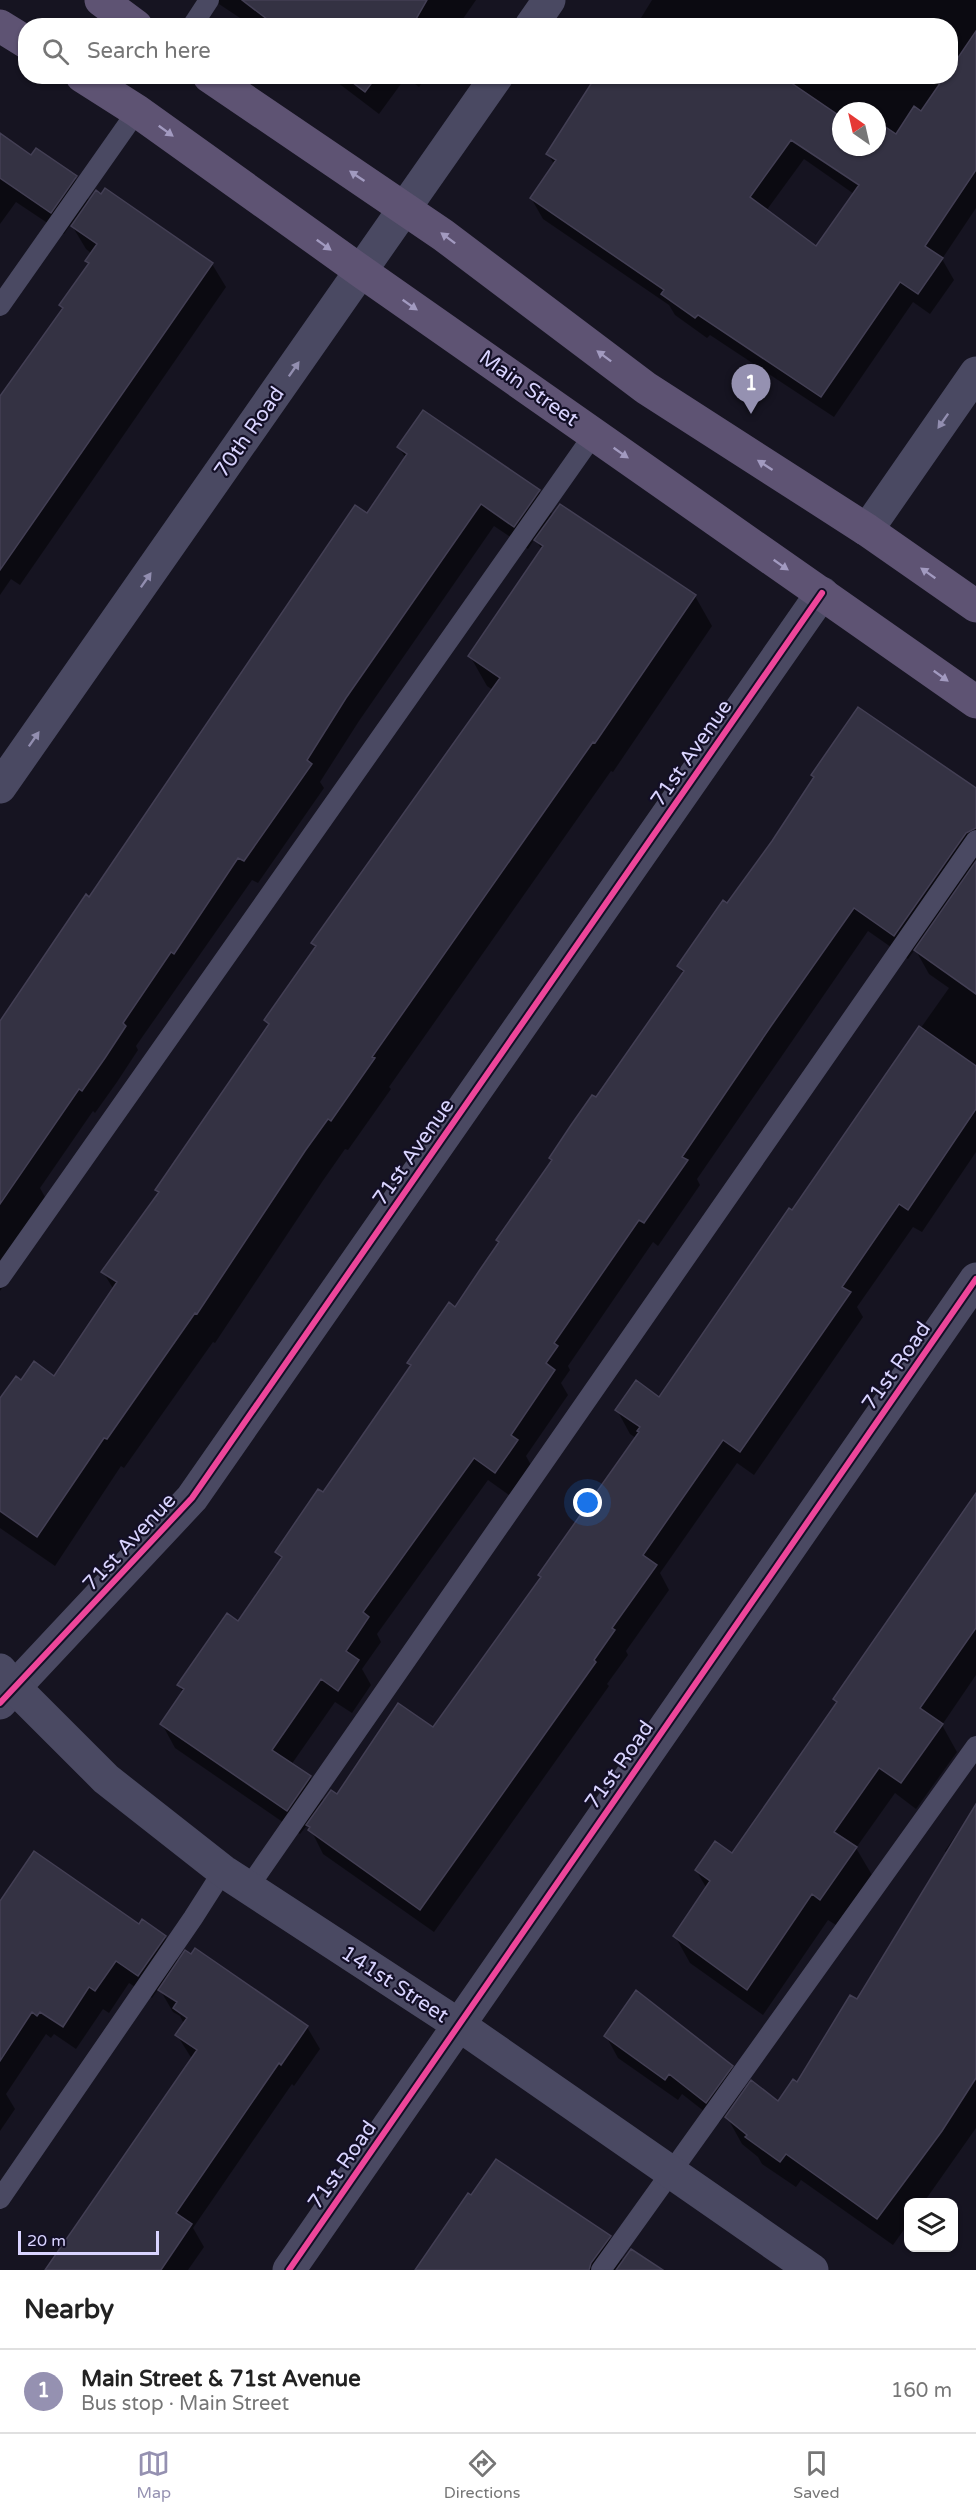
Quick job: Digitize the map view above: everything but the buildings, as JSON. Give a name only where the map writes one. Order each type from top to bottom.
[{"type":"main road","points":[[101,0],[125,18]]},
{"type":"main road","points":[[0,26],[18,37]]},
{"type":"main road","name":"Main Street","points":[[95,84],[137,111],[362,272],[976,702]]},
{"type":"main road","points":[[221,84],[444,235],[646,388],[867,530],[976,606]]},
{"type":"street","points":[[537,18],[549,0]]},
{"type":"street","name":"70th Road","points":[[0,787],[362,272],[491,84]]},
{"type":"street","points":[[867,530],[976,373]]},
{"type":"street","name":"71st Avenue","points":[[5,1687],[192,1498],[822,593]]},
{"type":"street","name":"71st Road","points":[[289,2270],[976,1279]]},
{"type":"street","name":"141st Street","points":[[5,1687],[106,1779],[235,1880],[459,2025],[812,2270]]},
{"type":"lane","points":[[197,18],[209,0]]},
{"type":"lane","points":[[0,306],[137,111]]},
{"type":"lane","points":[[0,1278],[594,434]]},
{"type":"lane","points":[[0,2199],[187,1928],[235,1880],[976,840]]},
{"type":"lane","points":[[601,2270],[976,1746]]},
{"type":"cycle path","points":[[0,1703],[192,1498],[822,593]]},
{"type":"cycle path","points":[[289,2270],[976,1279]]},
{"type":"place","name":"Main Street & 71st Avenue","points":[[751,414]]}]
